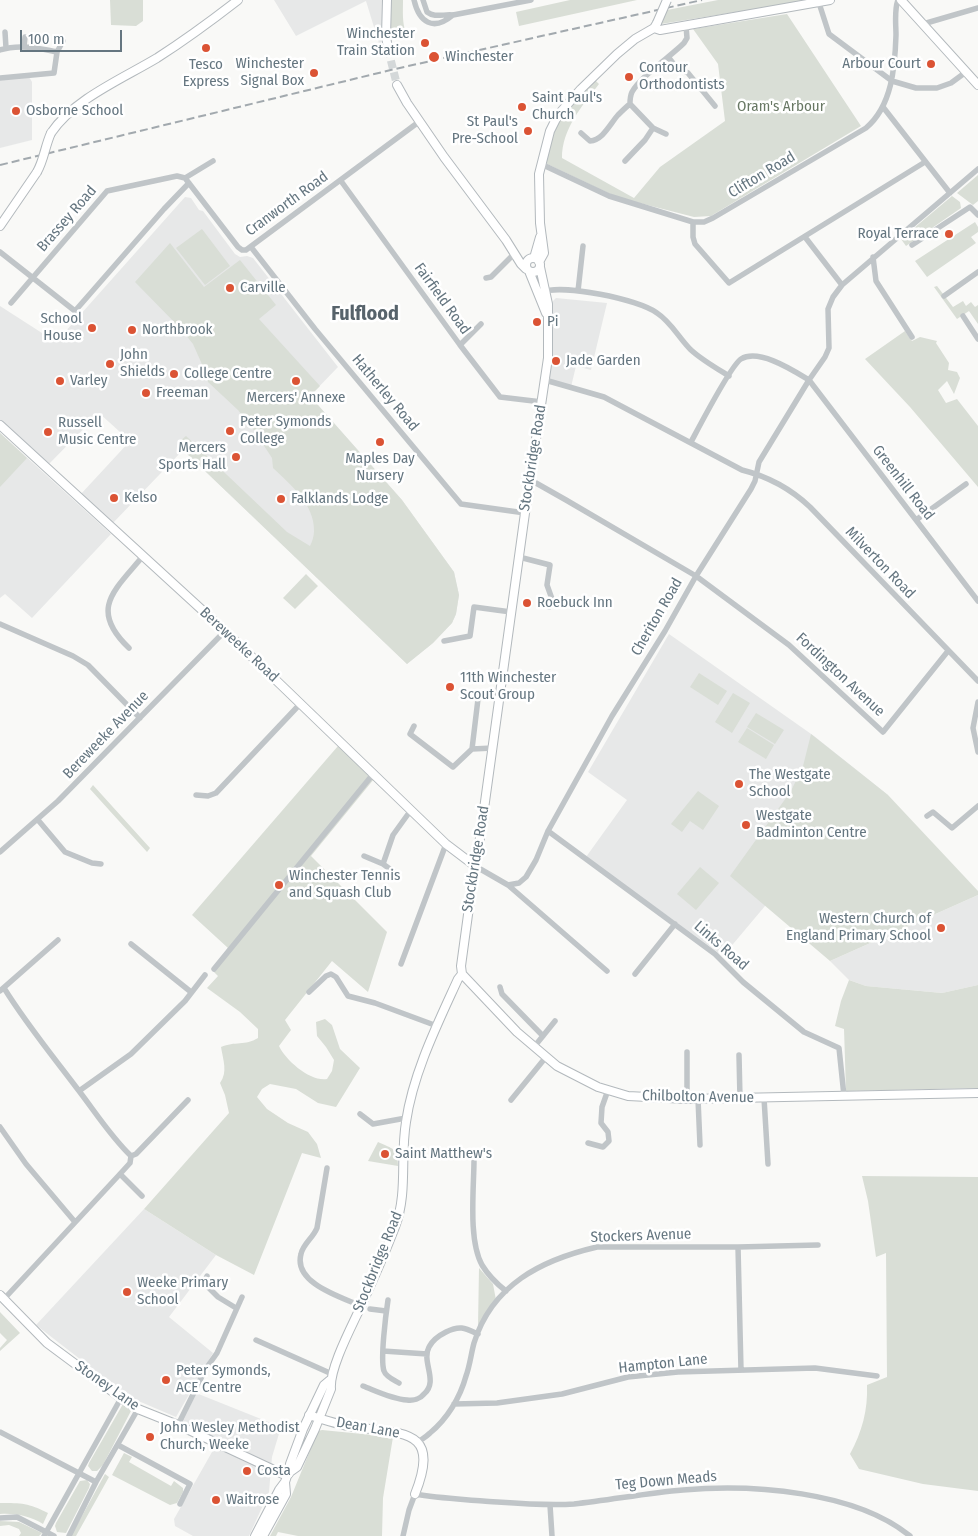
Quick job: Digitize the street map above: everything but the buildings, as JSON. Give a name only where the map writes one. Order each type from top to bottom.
[{"type":"main road","points":[[0,226],[41,164],[46,144],[57,125],[75,108],[200,29],[238,0]]},
{"type":"main road","points":[[387,0],[386,36],[388,49]]},
{"type":"main road","points":[[535,261],[536,272],[528,270],[525,264],[535,261],[544,253],[538,184],[550,131],[558,115],[581,89],[617,54],[655,25],[667,0]]},
{"type":"main road","points":[[655,25],[660,30],[830,0]]},
{"type":"main road","points":[[899,0],[978,85]]},
{"type":"main road","name":"Stockbridge Road","points":[[397,85],[407,103],[456,173],[515,253],[521,264],[528,270],[542,292]]},
{"type":"main road","name":"Stockbridge Road","points":[[263,1536],[286,1494],[290,1464],[309,1415],[324,1385],[331,1377],[401,1207],[403,1194],[403,1139],[406,1118],[420,1068],[458,979],[462,974],[463,949],[542,402],[549,339],[548,317],[535,261],[520,257],[515,253]]},
{"type":"main road","name":"Bereweeke Road","points":[[0,425],[301,703],[446,844],[475,866]]},
{"type":"main road","name":"Chilbolton Avenue","points":[[462,974],[496,1011],[557,1066],[579,1078],[628,1096],[740,1099],[978,1093]]},
{"type":"main road","name":"Stoney Lane","points":[[2,1297],[48,1343],[138,1409],[178,1425],[287,1477]]},
{"type":"main road","name":"Stockbridge Road","points":[[256,1536],[279,1490],[287,1477],[297,1468],[320,1419],[331,1388],[331,1377]]},
{"type":"main road","name":"Dean Lane","points":[[309,1415],[352,1427],[399,1433],[409,1436],[418,1442],[423,1452],[424,1462],[422,1477],[415,1494]]},
{"type":"street","points":[[414,0],[419,15],[430,23],[443,22],[452,16],[531,0]]},
{"type":"street","points":[[423,0],[425,10],[429,14],[452,16]]},
{"type":"street","name":"Clifton Road","points":[[693,222],[704,222],[713,218],[866,128],[872,122],[883,107],[892,81],[896,7],[899,0]]},
{"type":"street","points":[[819,3],[829,34],[892,81],[916,88],[938,88],[951,83],[966,72]]},
{"type":"street","points":[[923,24],[978,8]]},
{"type":"street","points":[[666,134],[653,128],[630,104],[630,94],[654,69],[669,58],[684,43],[687,38],[686,26]]},
{"type":"street","points":[[6,32],[3,49],[24,47],[57,52]]},
{"type":"street","points":[[24,47],[25,37]]},
{"type":"street","points":[[0,78],[54,73],[57,52],[63,41]]},
{"type":"street","points":[[669,58],[676,67],[688,73],[715,106]]},
{"type":"street","points":[[581,133],[590,141],[596,141],[630,104]]},
{"type":"street","points":[[883,107],[950,193]]},
{"type":"street","name":"Cranworth Road","points":[[187,181],[242,250],[250,247],[420,121]]},
{"type":"street","points":[[625,161],[645,140],[653,128]]},
{"type":"street","name":"Brassey Road","points":[[11,303],[107,191],[177,176],[187,181],[214,161]]},
{"type":"street","points":[[541,164],[609,196],[693,222],[695,244],[729,282],[925,162]]},
{"type":"street","name":"Cheriton Road","points":[[508,885],[519,883],[526,877],[536,860],[548,831],[612,716],[751,489],[755,481],[755,473],[759,462],[809,380],[822,363],[828,348],[827,319],[828,309],[833,297],[842,285],[873,257],[978,169]]},
{"type":"street","points":[[0,252],[75,311],[187,181]]},
{"type":"street","name":"Fairfield Road","points":[[341,181],[500,397],[542,402]]},
{"type":"street","points":[[912,245],[970,207],[978,215]]},
{"type":"street","points":[[805,237],[842,285]]},
{"type":"street","points":[[578,292],[583,246]]},
{"type":"street","name":"Hatherley Road","points":[[250,247],[315,329],[461,504],[525,513]]},
{"type":"street","points":[[486,278],[491,277],[515,253]]},
{"type":"street","points":[[873,257],[876,281],[912,337]]},
{"type":"street","points":[[944,296],[978,272]]},
{"type":"street","points":[[542,292],[578,292],[619,298],[648,308],[658,313],[690,349],[708,364],[729,376]]},
{"type":"street","points":[[963,316],[978,339]]},
{"type":"street","points":[[460,345],[481,324]]},
{"type":"street","points":[[691,442],[740,359],[749,357],[770,360],[791,369],[809,380]]},
{"type":"street","name":"Milverton Road","points":[[545,380],[604,397],[742,470],[755,473],[804,502],[978,681]]},
{"type":"street","name":"Greenhill Road","points":[[809,380],[978,601]]},
{"type":"street","points":[[530,483],[536,483],[696,576]]},
{"type":"street","points":[[916,520],[966,484]]},
{"type":"street","points":[[129,648],[119,639],[110,625],[108,607],[110,598],[143,556]]},
{"type":"street","points":[[519,557],[550,565],[547,586],[552,599],[549,607]]},
{"type":"street","name":"Fordington Avenue","points":[[696,576],[789,645],[884,732],[948,651]]},
{"type":"street","points":[[444,641],[470,636],[474,607],[511,612]]},
{"type":"street","points":[[0,624],[88,664],[140,718]]},
{"type":"street","name":"Bereweeke Avenue","points":[[0,852],[38,820],[86,774],[225,632]]},
{"type":"street","points":[[414,726],[410,734],[453,767],[472,749],[478,699]]},
{"type":"street","points":[[978,702],[973,728],[978,752]]},
{"type":"street","points":[[196,795],[208,796],[216,793],[301,703]]},
{"type":"street","points":[[472,749],[492,748]]},
{"type":"street","points":[[214,969],[374,773]]},
{"type":"street","points":[[927,816],[934,812],[952,828],[978,806]]},
{"type":"street","points":[[383,864],[394,835],[411,810]]},
{"type":"street","points":[[38,820],[65,852],[92,863],[101,864]]},
{"type":"street","name":"Links Road","points":[[548,831],[715,954],[743,982],[804,1032],[839,1048],[844,1096]]},
{"type":"street","points":[[402,964],[446,844]]},
{"type":"street","points":[[364,856],[383,864],[394,872]]},
{"type":"street","points":[[475,866],[508,885],[607,971]]},
{"type":"street","points":[[635,974],[675,924]]},
{"type":"street","points":[[58,940],[2,989],[122,1147],[131,1156]]},
{"type":"street","points":[[131,944],[191,992]]},
{"type":"street","points":[[309,992],[326,976],[332,974],[348,996],[375,1003],[437,1026]]},
{"type":"street","points":[[79,1091],[131,1054],[185,1001],[206,975]]},
{"type":"street","points":[[500,987],[502,994],[543,1036]]},
{"type":"street","points":[[534,1047],[555,1020]]},
{"type":"street","points":[[687,1052],[687,1099]]},
{"type":"street","points":[[739,1055],[740,1099]]},
{"type":"street","points":[[511,1100],[546,1057]]},
{"type":"street","points":[[588,1143],[603,1147],[609,1140],[608,1132],[601,1123],[602,1107],[608,1090]]},
{"type":"street","points":[[764,1098],[768,1164]]},
{"type":"street","points":[[698,1099],[700,1145]]},
{"type":"street","points":[[131,1156],[136,1154],[188,1100]]},
{"type":"street","points":[[360,1114],[373,1124],[406,1118]]},
{"type":"street","points":[[0,1127],[26,1164],[75,1222]]},
{"type":"street","points":[[2,1297],[120,1174],[130,1163],[131,1156]]},
{"type":"street","points":[[474,1160],[474,1224],[477,1252],[485,1270],[506,1291]]},
{"type":"street","points":[[327,1168],[317,1228],[301,1252],[301,1266],[305,1276],[312,1283],[361,1306]]},
{"type":"street","points":[[120,1174],[142,1196]]},
{"type":"street","name":"Stockers Avenue","points":[[418,1442],[430,1434],[454,1404],[466,1376],[478,1334],[486,1316],[506,1291],[518,1280],[539,1266],[597,1247],[818,1245]]},
{"type":"street","points":[[738,1247],[741,1370]]},
{"type":"street","points":[[207,1276],[204,1283],[218,1297],[236,1308]]},
{"type":"street","points":[[178,1425],[205,1370],[217,1353],[242,1297]]},
{"type":"street","points":[[388,1300],[383,1351],[384,1371],[390,1378],[399,1383]]},
{"type":"street","points":[[370,1309],[386,1311]]},
{"type":"street","points":[[363,1386],[406,1400],[422,1397],[429,1390],[430,1380],[427,1354],[429,1346],[434,1340],[453,1328],[464,1327],[478,1334]]},
{"type":"street","points":[[256,1340],[331,1377]]},
{"type":"street","points":[[383,1351],[427,1354]]},
{"type":"street","name":"Hampton Lane","points":[[454,1404],[497,1403],[562,1394],[628,1377],[678,1372],[815,1368],[877,1376]]},
{"type":"street","points":[[45,1534],[121,1398]]},
{"type":"street","points":[[69,1536],[96,1482],[138,1409]]},
{"type":"street","points":[[0,1432],[96,1482]]},
{"type":"street","points":[[118,1445],[190,1484],[180,1504]]},
{"type":"street","name":"Teg Down Meads","points":[[415,1494],[550,1505],[574,1504],[685,1490],[766,1490],[841,1502],[882,1518],[910,1536]]},
{"type":"street","name":"Dean Lane","points":[[403,1536],[415,1494]]},
{"type":"street","points":[[550,1505],[552,1536]]},
{"type":"street","points":[[0,1518],[17,1517],[45,1534],[54,1536]]},
{"type":"shaded area","points":[[274,0],[383,0],[381,50],[366,1],[296,36]]},
{"type":"shaded area","name":"Osborne School","points":[[28,75],[32,82],[32,140],[0,148],[0,78]]},
{"type":"shaded area","name":"Peter Symonds College","points":[[185,197],[191,198],[199,210],[203,211],[235,254],[240,257],[247,256],[253,258],[338,367],[310,396],[402,500],[454,572],[459,595],[456,614],[452,623],[433,643],[407,664],[183,450],[112,524],[80,495],[130,441],[99,413],[48,465],[0,420],[0,306],[56,342]]},
{"type":"shaded area","points":[[556,298],[607,303],[591,370],[576,366],[571,387],[548,380],[552,302]]},
{"type":"shaded area","points":[[0,433],[111,534],[32,618],[5,594],[0,598]]},
{"type":"shaded area","name":"The Westgate School","points":[[669,634],[814,736],[888,795],[785,900],[765,906],[723,956],[586,857],[627,800],[588,772]]},
{"type":"shaded area","name":"Western Church of England Primary School","points":[[978,895],[978,985],[942,993],[866,986],[849,980],[830,961]]},
{"type":"shaded area","name":"Weeke Primary School","points":[[144,1209],[216,1255],[169,1317],[213,1353],[176,1417],[129,1397],[36,1325]]},
{"type":"shaded area","points":[[196,1393],[281,1427],[272,1457],[269,1492],[249,1536],[193,1536],[175,1526],[174,1519],[216,1445],[181,1426]]},
{"type":"green space","points":[[110,0],[143,0],[143,21],[136,26],[111,25]]},
{"type":"green space","points":[[389,0],[403,0],[403,21],[406,34],[389,39]]},
{"type":"green space","points":[[570,0],[637,0],[519,26],[516,12]]},
{"type":"green space","points":[[718,0],[811,0],[661,24],[667,10]]},
{"type":"green space","name":"Oram's Arbour","points":[[787,14],[861,126],[711,216],[694,217],[628,200],[608,193],[545,163],[552,131],[559,119],[594,79],[599,84],[580,109],[569,128],[565,137],[562,158],[634,198],[660,167],[725,121],[718,64],[693,29]]},
{"type":"green space","points":[[978,175],[978,201],[973,205],[957,193]]},
{"type":"green space","points":[[952,196],[960,202],[961,208],[906,246],[901,239]]},
{"type":"green space","points":[[975,222],[978,232],[971,237],[976,243],[927,277],[915,261]]},
{"type":"green space","points":[[202,229],[230,266],[205,285],[176,248]]},
{"type":"green space","points":[[170,243],[204,287],[240,260],[276,305],[259,319],[320,386],[310,396],[402,500],[454,572],[459,595],[456,614],[452,623],[433,643],[407,664],[183,450],[179,442],[186,436],[287,532],[310,546],[314,531],[313,521],[306,504],[294,488],[273,468],[272,458],[238,410],[208,382],[193,344],[135,282]]},
{"type":"green space","points":[[937,286],[953,307],[963,301],[966,306],[971,302],[975,307],[978,305],[978,324],[969,311],[957,319],[934,287]]},
{"type":"green space","points":[[905,331],[912,341],[920,337],[937,341],[936,343],[949,363],[948,370],[957,372],[960,378],[954,394],[947,381],[938,390],[946,403],[957,399],[978,426],[978,487],[910,407],[865,359]]},
{"type":"green space","points":[[0,433],[27,458],[0,487]]},
{"type":"green space","points":[[306,574],[318,586],[295,609],[283,598]]},
{"type":"green space","points":[[699,673],[727,691],[718,705],[690,687]]},
{"type":"green space","points":[[733,693],[750,703],[732,733],[715,722]]},
{"type":"green space","points":[[756,713],[784,730],[775,744],[747,727]]},
{"type":"green space","points":[[747,728],[774,745],[766,759],[738,742]]},
{"type":"green space","points":[[811,734],[888,795],[978,891],[978,895],[830,961],[730,876],[791,791],[803,766]]},
{"type":"green space","points":[[338,746],[374,779],[311,856],[387,932],[368,992],[332,961],[285,1020],[291,1030],[279,1046],[293,1064],[307,1074],[327,1079],[332,1071],[334,1060],[317,1036],[316,1022],[325,1019],[332,1025],[340,1049],[360,1068],[336,1107],[318,1103],[296,1089],[270,1084],[262,1089],[257,1097],[267,1109],[288,1123],[308,1132],[317,1144],[321,1158],[302,1153],[254,1275],[216,1255],[144,1209],[229,1113],[220,1083],[224,1075],[221,1047],[249,1042],[258,1038],[258,1029],[240,1012],[207,988],[218,976],[212,970],[228,948],[192,915]]},
{"type":"green space","points":[[93,785],[150,848],[147,852],[90,789]]},
{"type":"green space","points":[[698,791],[719,806],[703,830],[690,821],[682,832],[671,824]]},
{"type":"green space","points":[[700,867],[719,883],[696,910],[677,894]]},
{"type":"green space","points":[[849,980],[866,986],[942,993],[978,985],[978,1088],[846,1091],[844,1029],[835,1026],[841,1001]]},
{"type":"green space","points":[[378,1142],[396,1152],[398,1166],[368,1161]]},
{"type":"green space","points":[[862,1176],[978,1177],[978,1491],[923,1484],[859,1469],[850,1454],[863,1421],[867,1385],[887,1377],[886,1253],[876,1257],[868,1201]]},
{"type":"green space","points":[[479,1268],[493,1284],[496,1300],[478,1326]]},
{"type":"green space","points":[[0,1312],[20,1333],[0,1351],[0,1348],[7,1340],[0,1333]]},
{"type":"green space","points":[[123,1404],[132,1409],[103,1465],[97,1471],[92,1471],[88,1466],[89,1463]]},
{"type":"green space","points":[[318,1431],[393,1437],[383,1498],[382,1536],[298,1536],[278,1532],[276,1536],[270,1536],[291,1497]]},
{"type":"green space","points":[[124,1453],[132,1457],[129,1462],[171,1486],[174,1481],[183,1488],[177,1503],[170,1505],[112,1475]]},
{"type":"green space","points":[[105,1474],[109,1477],[76,1536],[71,1536]]},
{"type":"green space","points":[[87,1480],[90,1484],[89,1488],[66,1533],[57,1532],[56,1523],[80,1481]]},
{"type":"green space","points":[[0,1503],[25,1504],[48,1513],[43,1524],[22,1516],[0,1514]]},
{"type":"green space","points":[[0,1521],[19,1522],[42,1533],[39,1536],[19,1536],[21,1533],[19,1529],[9,1525],[0,1526]]},
{"type":"tunnel","points":[[388,49],[397,85]]},
{"type":"railway","points":[[0,165],[395,69],[702,0]]},
{"type":"place","name":"Winchester Train Station","points":[[425,43]]},
{"type":"place","name":"Tesco Express","points":[[206,48]]},
{"type":"place","name":"Winchester","points":[[434,57]]},
{"type":"place","name":"Arbour Court","points":[[931,64]]},
{"type":"place","name":"Winchester Signal Box","points":[[314,73]]},
{"type":"place","name":"Contour Orthodontists","points":[[629,77]]},
{"type":"place","name":"Saint Paul's Church","points":[[522,107]]},
{"type":"place","name":"Osborne School","points":[[16,111]]},
{"type":"place","name":"St Paul's Pre-School","points":[[528,131]]},
{"type":"place","name":"Royal Terrace","points":[[949,234]]},
{"type":"place","name":"Carville","points":[[230,288]]},
{"type":"place","name":"Pi","points":[[537,322]]},
{"type":"place","name":"School House","points":[[92,328]]},
{"type":"place","name":"Northbrook","points":[[132,330]]},
{"type":"place","name":"Jade Garden","points":[[556,361]]},
{"type":"place","name":"John Shields","points":[[110,364]]},
{"type":"place","name":"College Centre","points":[[174,374]]},
{"type":"place","name":"Varley","points":[[60,381]]},
{"type":"place","name":"Mercers' Annexe","points":[[296,381]]},
{"type":"place","name":"Freeman","points":[[146,393]]},
{"type":"place","name":"Peter Symonds College","points":[[230,431]]},
{"type":"place","name":"Russell Music Centre","points":[[48,432]]},
{"type":"place","name":"Maples Day Nursery","points":[[380,442]]},
{"type":"place","name":"Mercers Sports Hall","points":[[236,457]]},
{"type":"place","name":"Kelso","points":[[114,498]]},
{"type":"place","name":"Falklands Lodge","points":[[281,499]]},
{"type":"place","name":"Roebuck Inn","points":[[527,603]]},
{"type":"place","name":"11th Winchester Scout Group","points":[[450,687]]},
{"type":"place","name":"The Westgate School","points":[[739,784]]},
{"type":"place","name":"Westgate Badminton Centre","points":[[746,825]]},
{"type":"place","name":"Winchester Tennis and Squash Club","points":[[279,885]]},
{"type":"place","name":"Western Church of England Primary School","points":[[941,928]]},
{"type":"place","name":"Saint Matthew's","points":[[385,1154]]},
{"type":"place","name":"Weeke Primary School","points":[[127,1292]]},
{"type":"place","name":"Peter Symonds, ACE Centre","points":[[166,1380]]},
{"type":"place","name":"John Wesley Methodist Church, Weeke","points":[[150,1437]]},
{"type":"place","name":"Costa","points":[[247,1471]]},
{"type":"place","name":"Waitrose","points":[[216,1500]]},
{"type":"district","name":"Fulflood","points":[[365,314]]}]
